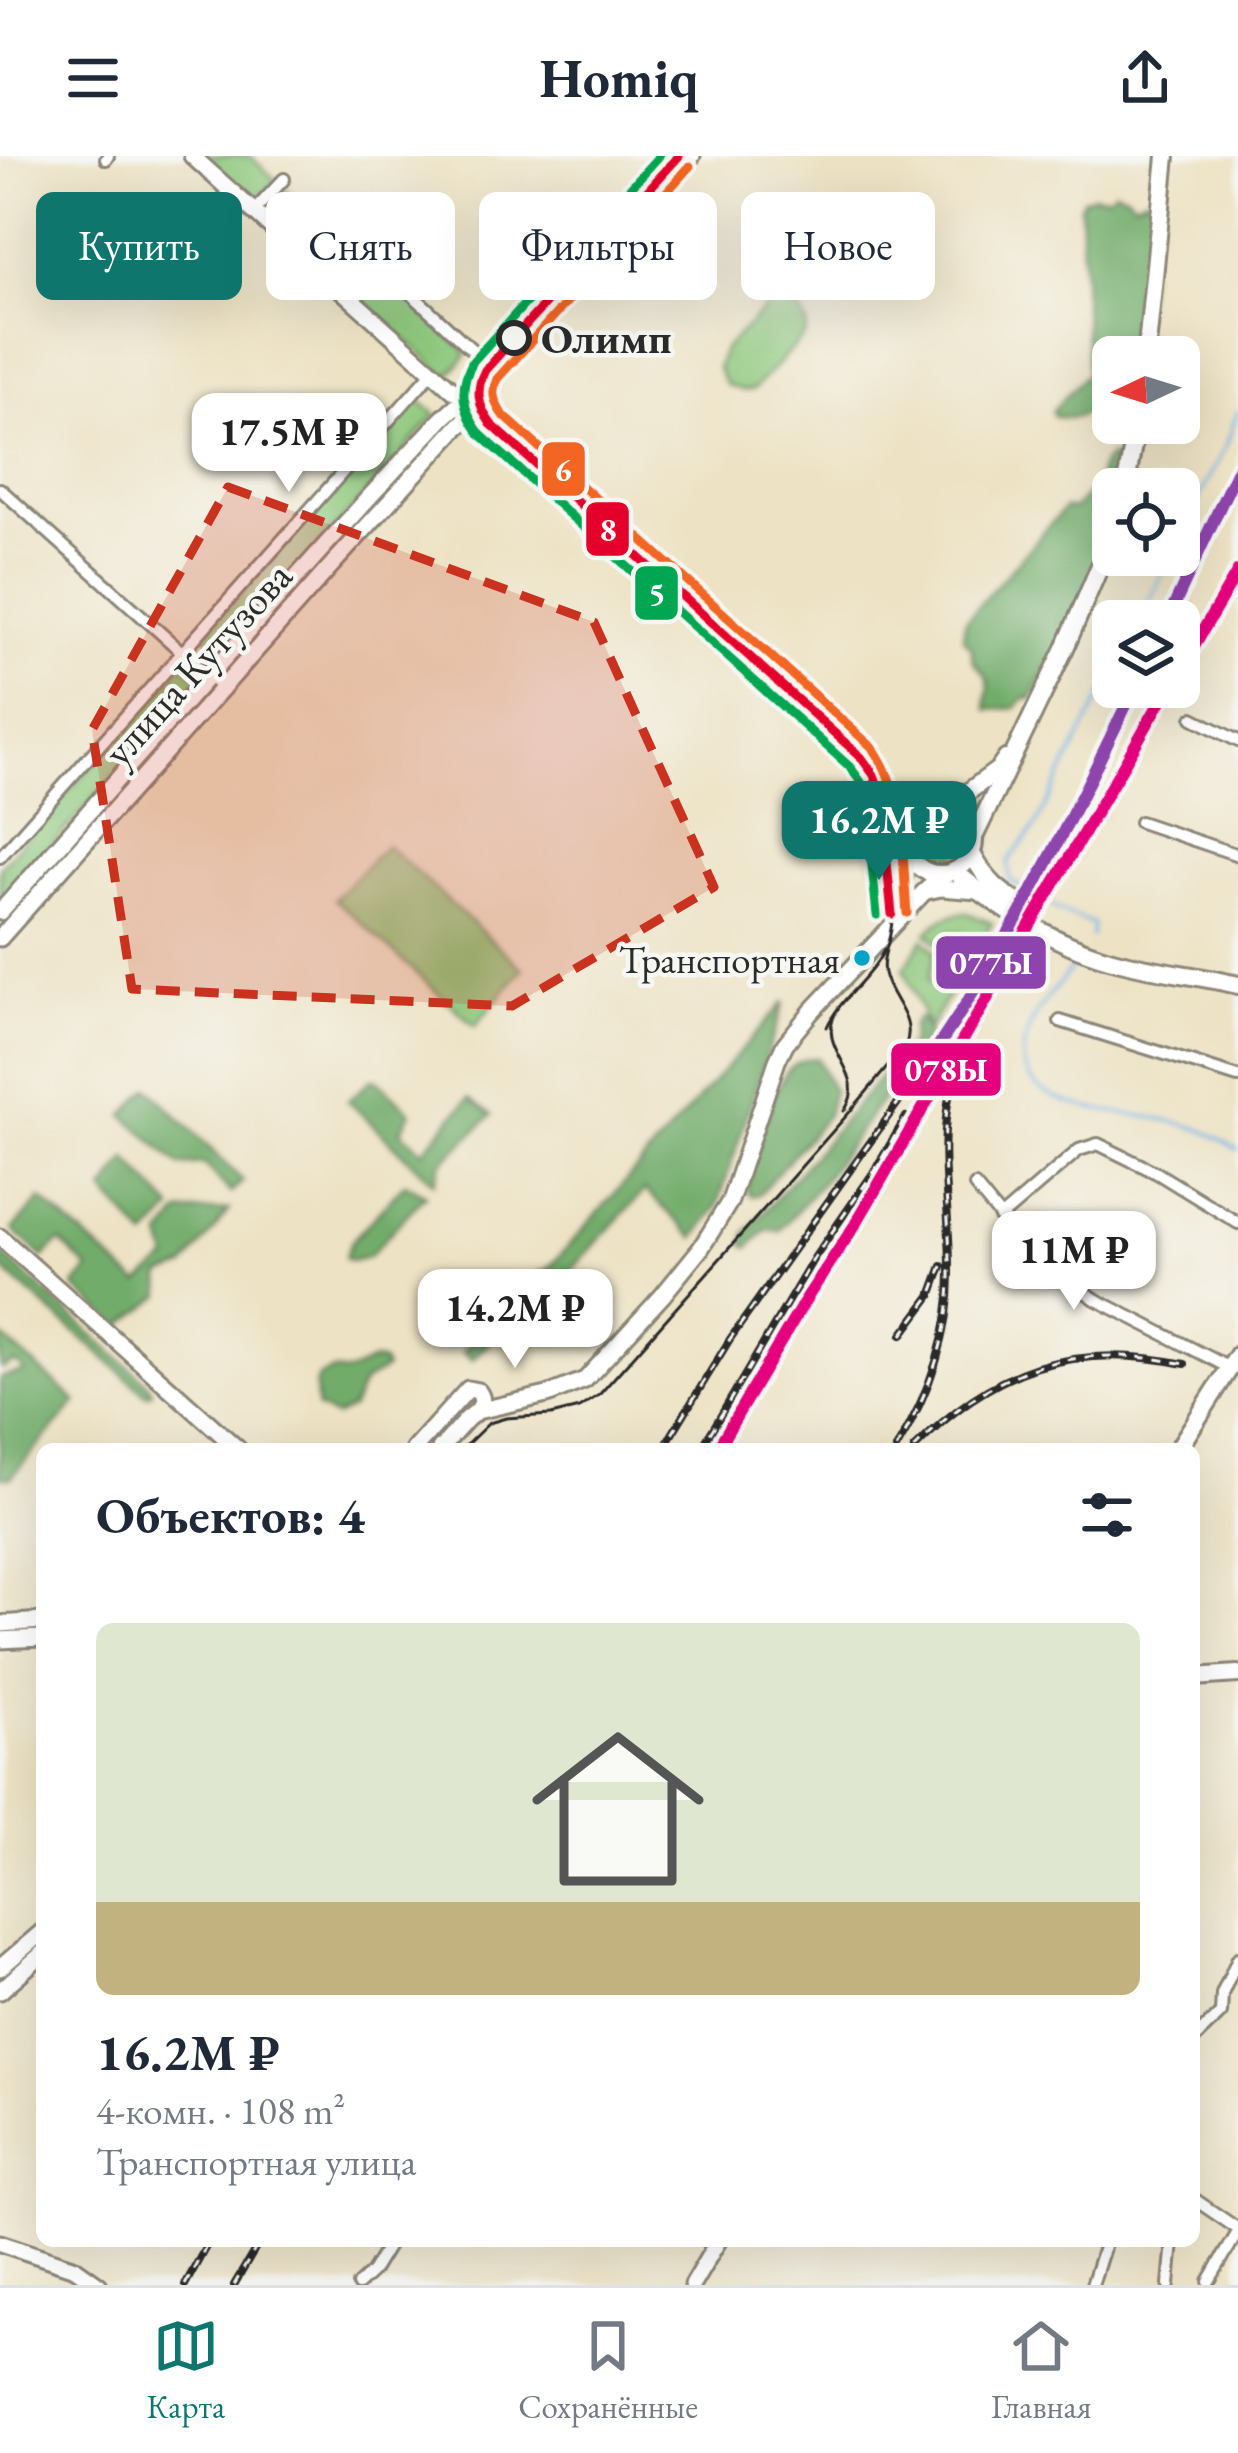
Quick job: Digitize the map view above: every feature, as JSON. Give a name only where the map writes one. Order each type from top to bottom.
[{"type":"main road","points":[[192,156],[454,391]]},
{"type":"main road","name":"улица Кутузова","points":[[0,938],[446,416],[492,375],[692,156]]},
{"type":"main road","points":[[1148,336],[1166,156]]},
{"type":"main road","points":[[981,883],[972,854],[975,835],[1096,576]]},
{"type":"main road","name":"улица Кутузова","points":[[0,912],[216,682]]},
{"type":"main road","points":[[897,921],[908,852],[906,836],[913,818],[930,807],[949,806],[999,769],[1018,745]]},
{"type":"main road","points":[[981,883],[985,844],[1005,773]]},
{"type":"main road","points":[[949,806],[966,817],[975,835]]},
{"type":"main road","points":[[908,852],[922,869],[981,883],[1041,932],[1106,958],[1238,985]]},
{"type":"main road","points":[[419,1443],[464,1393],[477,1398],[547,1395],[585,1380],[596,1370],[701,1248],[730,1201],[780,1053],[811,1012],[924,892],[962,867],[972,854]]},
{"type":"main road","points":[[924,892],[981,883]]},
{"type":"main road","points":[[0,1238],[231,1443]]},
{"type":"main road","points":[[1182,1443],[1234,1361]]},
{"type":"main road","points":[[445,1443],[467,1419],[477,1398]]},
{"type":"main road","points":[[0,1624],[36,1621]]},
{"type":"main road","points":[[0,1640],[36,1638]]},
{"type":"main road","points":[[1200,1677],[1238,1674]]},
{"type":"main road","points":[[0,1968],[36,1937]]},
{"type":"main road","points":[[0,1990],[36,1959]]},
{"type":"main road","points":[[0,2243],[75,2268],[99,2285]]},
{"type":"main road","points":[[692,2285],[714,2247]]},
{"type":"street","points":[[254,211],[284,179]]},
{"type":"street","points":[[417,300],[492,375]]},
{"type":"street","points":[[0,857],[433,371]]},
{"type":"street","points":[[0,489],[216,682]]},
{"type":"street","points":[[714,636],[725,625]]},
{"type":"street","points":[[1193,718],[1238,741]]},
{"type":"street","points":[[1140,822],[1238,855]]},
{"type":"street","points":[[1060,1021],[1238,1077]]},
{"type":"street","points":[[1000,1218],[1065,1161],[1098,1144],[1157,1173],[1238,1223]]},
{"type":"street","points":[[975,1186],[1031,1254],[1095,1299],[1234,1361]]},
{"type":"street","points":[[1221,2012],[1222,1994],[1238,1958]]},
{"type":"street","points":[[1200,2033],[1221,2012],[1238,2011]]},
{"type":"street","points":[[1200,2203],[1238,2230],[1209,2281]]},
{"type":"street","points":[[358,2285],[387,2247]]},
{"type":"street","points":[[1092,2285],[1104,2247]]},
{"type":"street","points":[[1168,2285],[1172,2247]]},
{"type":"highlighted area","points":[[228,487],[594,622],[714,887],[512,1006],[132,989],[92,730]]},
{"type":"green space","points":[[199,156],[250,156],[276,180],[255,204]]},
{"type":"green space","points":[[1114,190],[1134,202],[1147,197],[1156,203],[1140,336],[1092,336],[1092,407],[1079,416],[1054,416],[1052,411],[1087,373],[1080,206],[1093,195],[1108,196]]},
{"type":"green space","points":[[362,300],[409,300],[466,351],[447,376]]},
{"type":"green space","points":[[779,301],[798,308],[807,325],[805,335],[754,389],[726,385],[717,368],[724,349],[770,304]]},
{"type":"green space","points":[[417,398],[436,415],[223,653],[204,636]]},
{"type":"green space","points":[[1111,457],[1123,462],[1122,468],[1101,468]]},
{"type":"green space","points":[[1092,488],[1092,574],[1070,623],[1032,699],[1024,698],[1016,708],[988,710],[988,681],[963,638],[965,621],[1064,509],[1074,509]]},
{"type":"green space","points":[[183,664],[200,680],[0,903],[0,867]]},
{"type":"green space","points":[[939,815],[956,821],[962,838],[956,855],[939,861],[922,855],[916,838],[922,821]]},
{"type":"green space","points":[[386,845],[523,969],[475,1026],[335,899]]},
{"type":"green space","points":[[967,913],[992,923],[929,1029],[904,969],[923,939],[936,952],[928,981],[954,983],[962,933],[951,931],[940,945],[927,933],[945,918]]},
{"type":"green space","points":[[784,1002],[717,1207],[695,1238],[645,1190],[558,1285],[549,1290],[539,1287],[473,1360],[463,1352],[526,1280],[549,1268]]},
{"type":"green space","points":[[918,1018],[928,1034],[925,1040],[821,1183],[779,1231],[767,1229],[749,1247],[744,1244],[746,1233],[911,1042]]},
{"type":"green space","points":[[817,1058],[833,1091],[827,1115],[753,1196],[747,1187],[776,1091],[793,1065]]},
{"type":"green space","points":[[372,1079],[411,1112],[401,1131],[423,1151],[469,1098],[492,1115],[441,1163],[434,1183],[348,1101]]},
{"type":"green space","points":[[149,1088],[243,1181],[231,1193],[204,1164],[180,1166],[124,1115]]},
{"type":"green space","points":[[127,1159],[173,1209],[146,1238],[104,1191]]},
{"type":"green space","points":[[405,1183],[425,1195],[368,1257],[345,1258],[351,1242]]},
{"type":"green space","points":[[41,1199],[139,1284],[168,1259],[162,1237],[180,1213],[229,1210],[185,1267],[161,1276],[162,1295],[120,1327],[74,1287],[89,1269],[60,1241],[43,1258],[13,1230]]},
{"type":"green space","points":[[0,1252],[152,1391],[146,1394],[0,1267]]},
{"type":"green space","points":[[0,1335],[77,1402],[36,1443],[11,1477],[0,1477],[0,1378],[24,1372],[14,1363],[0,1366]]},
{"type":"green space","points":[[372,1361],[382,1362],[385,1369],[363,1383],[352,1408],[335,1417],[317,1408],[318,1377],[333,1371],[348,1373]]},
{"type":"waterway","points":[[1200,496],[1238,411]]},
{"type":"waterway","points":[[1150,600],[1161,576]]},
{"type":"waterway","points":[[1091,937],[1093,924],[1062,912],[1010,880],[1008,862],[1036,826],[1095,708]]},
{"type":"waterway","points":[[1074,965],[1027,1035],[1023,1060],[1030,1078],[1067,1102],[1182,1124],[1238,1150]]},
{"type":"tram line","points":[[468,1443],[489,1423],[579,1408],[599,1395],[905,1046],[908,1027],[883,966],[892,914]]},
{"type":"tram line","points":[[827,1027],[884,950]]},
{"type":"tram line","points":[[836,1012],[832,1038],[851,1085],[844,1111]]},
{"type":"railway","points":[[899,1443],[927,1387],[946,1320],[950,1274],[944,1158],[947,1111],[957,1068],[985,1012]]},
{"type":"railway","points":[[667,1443],[730,1339],[920,1072]]},
{"type":"railway","points":[[705,1443],[814,1258],[906,1117]]},
{"type":"railway","points":[[902,1335],[931,1296],[942,1266]]},
{"type":"railway","points":[[920,1443],[974,1398],[1037,1367],[1107,1356],[1185,1364]]},
{"type":"railway","points":[[185,2285],[206,2247]]},
{"type":"railway","points":[[234,2285],[256,2247]]},
{"type":"transit line","name":"5","points":[[659,156],[473,361],[465,381],[466,408],[481,435],[850,767],[865,795],[877,915]]},
{"type":"transit line","name":"8","points":[[679,156],[485,370],[481,404],[491,424],[861,757],[880,792],[892,914]]},
{"type":"transit line","name":"6","points":[[690,166],[497,379],[495,401],[502,414],[873,748],[897,806],[907,913]]},
{"type":"transit line","name":"077Ы","points":[[1177,600],[1238,468]]},
{"type":"transit line","name":"078Ы","points":[[1200,635],[1238,571]]},
{"type":"transit line","name":"077Ы","points":[[920,1072],[1009,933],[1125,708]]},
{"type":"transit line","name":"078Ы","points":[[721,1443],[855,1225],[1157,708]]},
{"type":"place","name":"Олимп","points":[[514,338]]},
{"type":"place","name":"Транспортная","points":[[862,958]]}]
